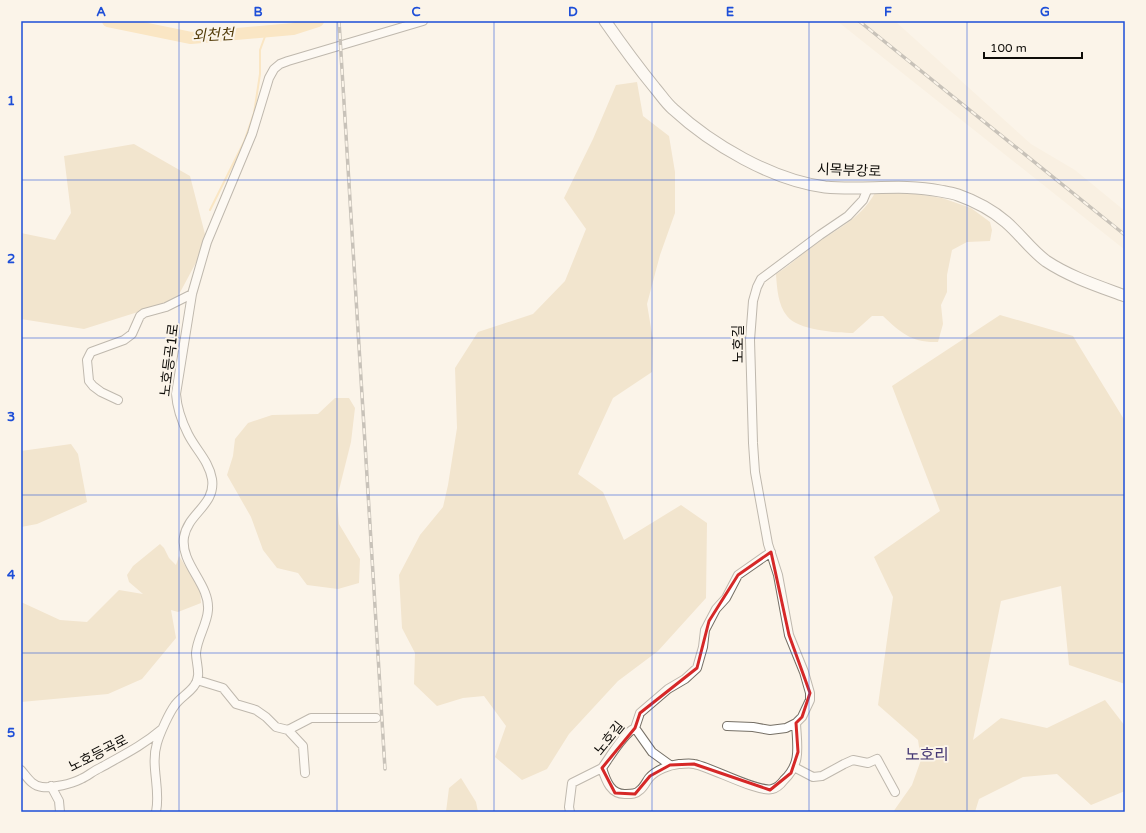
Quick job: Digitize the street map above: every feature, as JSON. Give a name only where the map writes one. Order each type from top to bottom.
[{"type":"main road","name":"시목부강로","points":[[605,21],[633,62],[672,108],[700,132],[768,171],[797,181],[825,187],[868,188],[904,186],[932,189],[956,194],[982,206],[996,215],[1046,260],[1076,278],[1125,296]]},
{"type":"street","name":"노호등곡1로","points":[[197,680],[198,668],[196,655],[209,604],[184,550],[184,537],[191,520],[209,499],[212,492],[212,479],[207,462],[188,435],[176,404],[177,380],[192,294],[207,242],[244,154],[274,69],[280,64],[288,61],[423,21]]},
{"type":"street","name":"노호길","points":[[771,552],[738,575],[726,598],[716,609],[705,630],[703,647],[697,668],[685,679],[668,689],[640,713],[635,728],[631,730],[622,740],[602,768],[608,784],[615,793],[635,794],[642,789],[650,776],[670,765],[694,764],[756,787],[770,790],[784,780],[791,773],[794,767],[798,752],[796,724],[802,717],[810,700],[810,693],[804,672],[789,635],[778,575],[771,552],[759,497],[754,458],[750,340],[753,301],[761,279],[848,216],[863,200],[868,188]]},
{"type":"street","points":[[118,400],[101,392],[89,381],[86,360],[91,352],[124,340],[132,334],[140,316],[144,313],[166,307],[192,294]]},
{"type":"street","points":[[156,812],[158,804],[158,790],[155,773],[157,744],[174,705],[195,685],[197,680],[223,688],[236,704],[256,710],[276,727],[288,730],[303,746],[305,773]]},
{"type":"street","points":[[288,730],[311,718],[376,718]]},
{"type":"street","points":[[727,726],[753,727],[770,730],[786,728],[796,724]]},
{"type":"street","name":"노호등곡로","points":[[21,770],[32,782],[41,787],[59,786],[80,779],[145,743],[163,728]]},
{"type":"street","points":[[635,728],[652,752],[670,765]]},
{"type":"street","points":[[794,767],[813,777],[822,776],[853,760],[868,763],[877,759],[895,792]]},
{"type":"street","points":[[570,812],[572,783],[602,768]]},
{"type":"street","points":[[51,786],[59,801],[60,812]]},
{"type":"highlighted area","points":[[771,552],[789,635],[810,693],[802,717],[796,723],[798,752],[791,773],[770,790],[694,764],[670,765],[650,776],[635,794],[615,793],[602,768],[635,728],[640,713],[697,668],[709,621],[738,575]]},
{"type":"shaded area","points":[[837,21],[895,21],[1031,144],[1075,170],[1125,211],[1125,250]]},
{"type":"shaded area","points":[[637,82],[643,116],[669,136],[675,172],[675,213],[660,255],[647,304],[653,340],[652,372],[613,398],[578,474],[603,492],[624,540],[681,505],[707,523],[706,598],[658,651],[618,681],[569,734],[547,769],[522,780],[495,757],[506,726],[484,696],[463,698],[437,706],[414,684],[415,653],[402,628],[399,575],[420,535],[443,507],[457,428],[455,368],[478,332],[533,314],[565,281],[586,229],[564,198],[593,139],[616,85]]},
{"type":"shaded area","points":[[134,144],[190,176],[207,242],[176,300],[84,329],[21,319],[21,233],[55,240],[71,213],[64,156]]},
{"type":"shaded area","points":[[897,191],[942,198],[971,208],[990,222],[992,230],[990,241],[967,242],[952,250],[947,275],[947,292],[941,305],[943,324],[938,342],[914,339],[901,332],[883,316],[872,316],[853,333],[818,330],[799,325],[792,321],[784,312],[780,302],[776,274],[810,248],[854,218],[869,203],[875,193]]},
{"type":"shaded area","points":[[1000,315],[1073,336],[1125,421],[1125,684],[1069,665],[1061,586],[1001,601],[973,740],[1001,718],[1047,728],[1105,700],[1125,726],[1125,791],[1091,805],[1057,774],[1023,777],[979,799],[975,812],[893,812],[912,785],[921,760],[918,740],[878,705],[893,597],[874,557],[940,511],[892,386]]},
{"type":"shaded area","points":[[335,398],[349,398],[355,408],[351,442],[337,498],[339,524],[360,559],[359,583],[338,589],[307,585],[298,573],[277,568],[263,550],[251,517],[227,475],[233,456],[235,439],[248,423],[272,415],[318,414]]},
{"type":"shaded area","points":[[71,444],[78,454],[87,502],[37,524],[21,527],[21,451]]},
{"type":"shaded area","points":[[160,544],[164,548],[169,558],[176,565],[179,556],[200,589],[201,603],[178,612],[171,610],[176,638],[142,679],[108,694],[21,702],[21,602],[60,620],[87,622],[119,590],[143,594],[129,582],[127,575],[133,566]]},
{"type":"shaded area","points":[[461,778],[476,802],[478,812],[446,812],[449,788]]},
{"type":"waterway","name":"외천천","points":[[108,21],[191,38],[293,29],[318,21]]},
{"type":"waterway","points":[[210,210],[244,142],[254,113],[260,74],[260,50],[267,31]]},
{"type":"railway","points":[[339,21],[385,769]]},
{"type":"railway","points":[[859,21],[1125,235]]},
{"type":"district","name":"노호리","points":[[927,754]]}]
